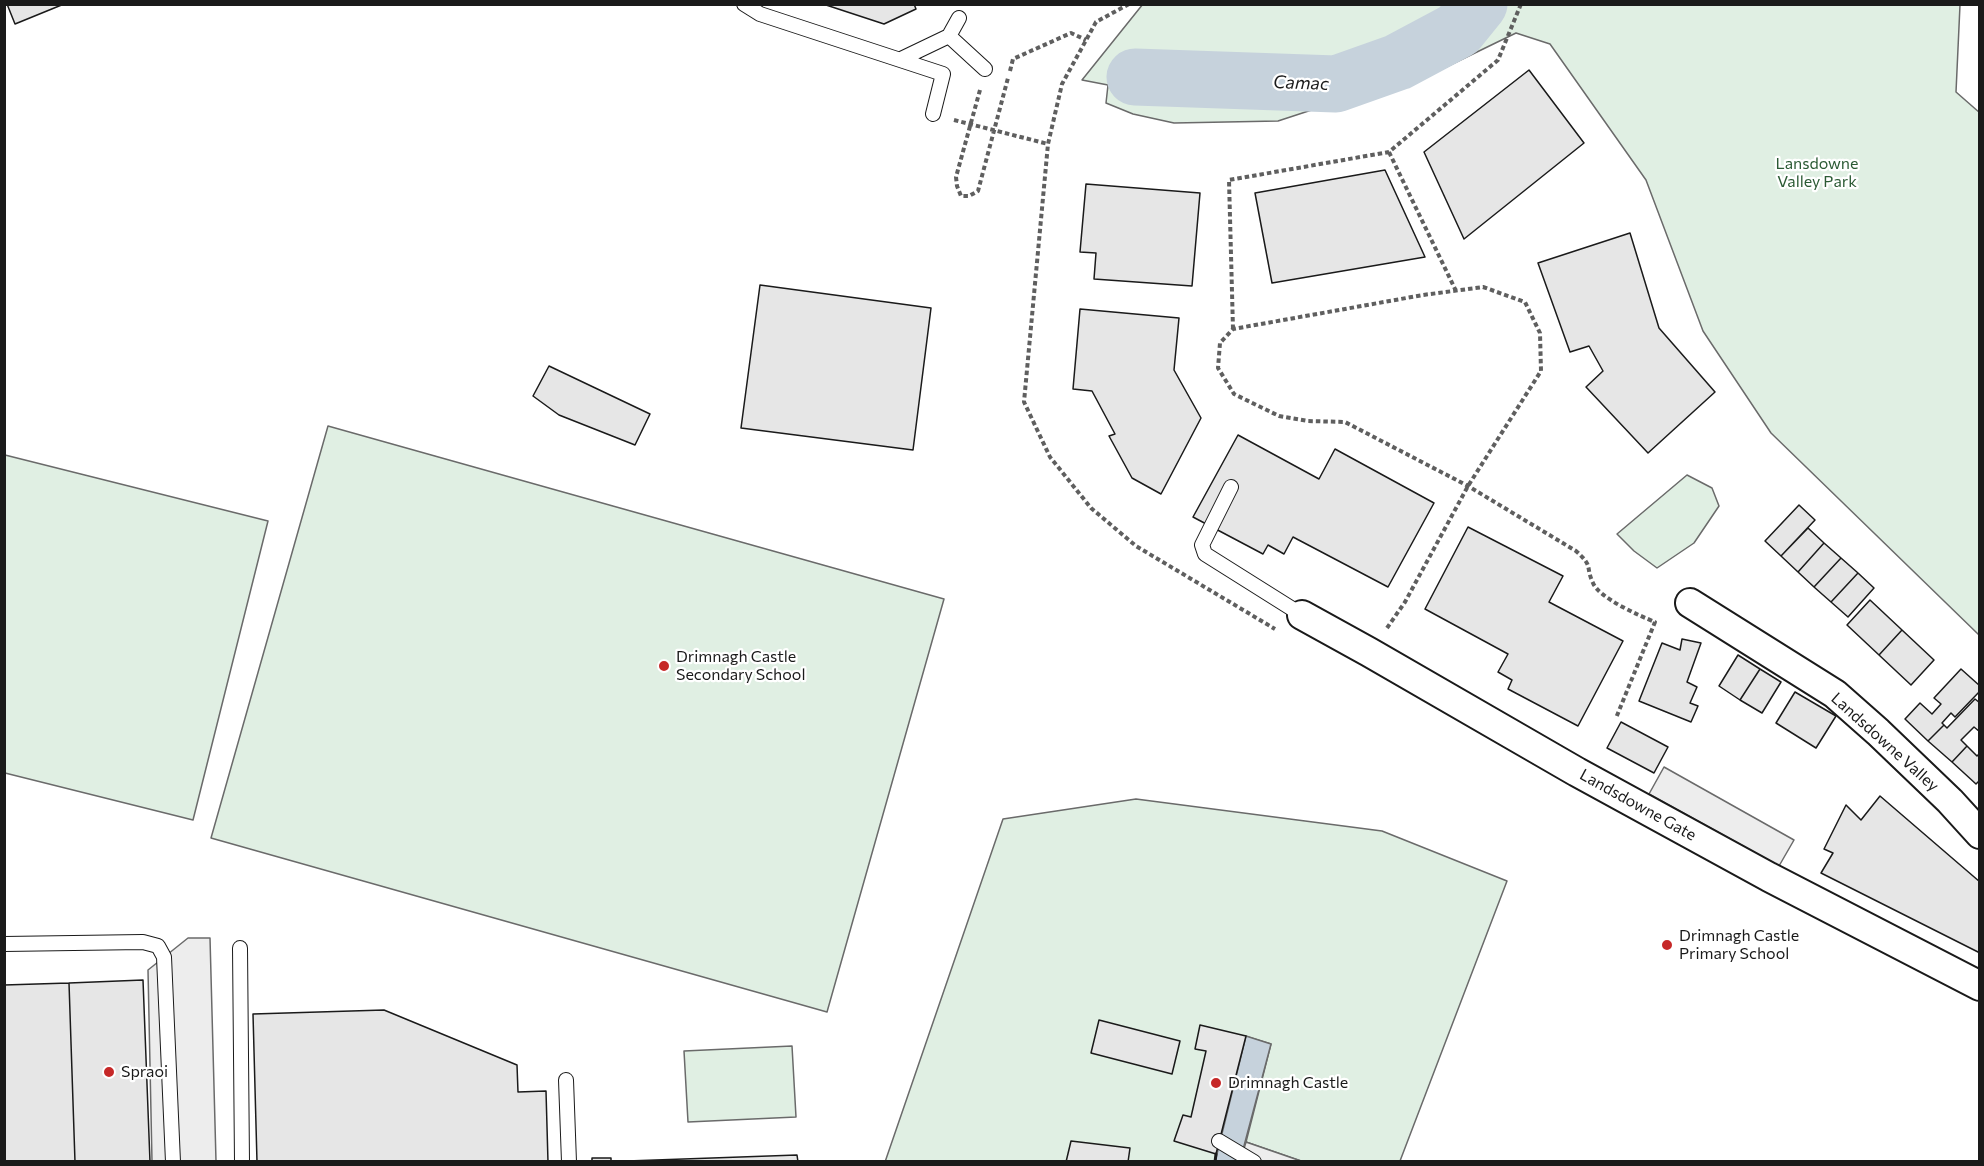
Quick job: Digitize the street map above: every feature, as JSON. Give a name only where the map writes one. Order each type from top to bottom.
[{"type":"street","name":"Landsdowne Valley","points":[[1690,603],[1835,694],[1950,801],[1980,834]]},
{"type":"street","name":"Landsdowne Gate","points":[[1293,625],[1370,652],[1577,772],[1769,877],[1980,986]]},
{"type":"lane","points":[[744,4],[760,14],[943,74],[933,114]]},
{"type":"lane","points":[[901,59],[949,36],[959,18]]},
{"type":"lane","points":[[949,36],[985,69]]},
{"type":"lane","points":[[1231,487],[1202,545],[1204,554],[1293,625]]},
{"type":"lane","points":[[4,944],[143,942],[158,946],[164,957],[173,1161]]},
{"type":"lane","points":[[240,948],[242,1161]]},
{"type":"lane","points":[[566,1080],[569,1161]]},
{"type":"lane","points":[[1219,1141],[1248,1158]]},
{"type":"path","points":[[1129,4],[1096,22],[1062,84],[1048,144],[1024,402],[1050,457],[1091,508],[1136,546],[1293,625]]},
{"type":"path","points":[[1233,329],[1229,180],[1389,152],[1498,60],[1521,4]]},
{"type":"path","points":[[985,69],[956,177],[961,196],[969,196],[978,190],[1013,59],[1071,33],[1086,40]]},
{"type":"path","points":[[933,114],[1048,144]]},
{"type":"path","points":[[1389,152],[1456,291]]},
{"type":"path","points":[[1383,633],[1405,602],[1468,486],[1541,371],[1540,333],[1525,302],[1483,287],[1233,329],[1220,343],[1218,368],[1234,394],[1279,416],[1308,421],[1345,422],[1468,486],[1576,551],[1588,562],[1593,585],[1611,600],[1655,622],[1616,718]]},
{"type":"green space","name":"Lansdowne Valley Park","points":[[1143,4],[1960,5],[1956,92],[1980,113],[1979,635],[1771,433],[1703,331],[1646,180],[1550,44],[1516,33],[1401,89],[1342,97],[1333,103],[1278,121],[1174,123],[1133,114],[1106,103],[1108,85],[1082,80]]},
{"type":"green space","points":[[328,426],[944,599],[827,1012],[211,838]]},
{"type":"green space","points":[[5,455],[268,521],[193,820],[5,773]]},
{"type":"green space","points":[[1687,475],[1712,488],[1719,506],[1694,543],[1657,568],[1634,551],[1617,534]]},
{"type":"green space","points":[[1136,799],[1382,831],[1507,881],[1400,1161],[1301,1161],[1246,1142],[1271,1044],[1245,1036],[1215,1161],[885,1162],[1003,819]]},
{"type":"green space","points":[[792,1046],[796,1117],[688,1122],[684,1051]]},
{"type":"shaded area","points":[[1664,767],[1794,840],[1779,866],[1649,794]]},
{"type":"shaded area","points":[[188,938],[210,938],[216,1161],[152,1161],[148,970]]},
{"type":"shaded area","points":[[1246,1036],[1271,1044],[1240,1161],[1215,1162]]},
{"type":"shaded area","points":[[1246,1142],[1301,1161],[1240,1162]]},
{"type":"building","points":[[7,4],[64,4],[15,24]]},
{"type":"building","points":[[823,4],[914,4],[916,9],[884,24]]},
{"type":"building","points":[[1529,70],[1584,143],[1464,239],[1424,152]]},
{"type":"building","points":[[1385,170],[1425,257],[1272,283],[1255,193]]},
{"type":"building","points":[[1086,184],[1200,193],[1192,286],[1094,279],[1096,253],[1080,252]]},
{"type":"building","points":[[1630,233],[1659,328],[1715,392],[1648,453],[1586,387],[1603,371],[1589,346],[1570,352],[1538,263]]},
{"type":"building","points":[[760,285],[931,308],[913,450],[741,428]]},
{"type":"building","points":[[1080,309],[1179,318],[1174,370],[1201,418],[1161,494],[1132,478],[1109,436],[1115,434],[1092,391],[1073,389]]},
{"type":"building","points":[[549,366],[650,414],[635,445],[559,415],[533,396]]},
{"type":"building","points":[[1238,435],[1319,479],[1335,449],[1434,503],[1388,587],[1293,537],[1284,554],[1268,545],[1263,554],[1193,517]]},
{"type":"building","points":[[1799,505],[1815,520],[1781,556],[1765,541]]},
{"type":"building","points":[[1468,527],[1563,576],[1549,602],[1623,641],[1578,726],[1508,689],[1512,680],[1498,672],[1508,654],[1425,609]]},
{"type":"building","points":[[1808,528],[1824,543],[1798,572],[1781,556]]},
{"type":"building","points":[[1824,543],[1841,558],[1814,587],[1798,572]]},
{"type":"building","points":[[1841,558],[1858,573],[1831,602],[1814,587]]},
{"type":"building","points":[[1858,573],[1874,588],[1848,617],[1831,602]]},
{"type":"building","points":[[1870,600],[1902,630],[1879,655],[1847,625]]},
{"type":"building","points":[[1902,630],[1934,660],[1911,685],[1879,655]]},
{"type":"building","points":[[1682,639],[1701,643],[1687,682],[1697,687],[1690,703],[1698,706],[1691,722],[1639,701],[1662,643],[1680,650]]},
{"type":"building","points":[[1738,655],[1760,669],[1740,700],[1719,686]]},
{"type":"building","points":[[1760,669],[1781,682],[1762,713],[1740,700]]},
{"type":"building","points":[[1961,669],[1980,686],[1980,691],[1955,717],[1951,713],[1942,723],[1944,725],[1928,741],[1905,719],[1920,703],[1932,714],[1941,704],[1934,698]]},
{"type":"building","points":[[1795,692],[1836,716],[1816,748],[1776,723]]},
{"type":"building","points":[[1975,699],[1980,703],[1980,732],[1974,727],[1961,740],[1967,746],[1952,762],[1928,741],[1944,725],[1947,728]]},
{"type":"building","points":[[1621,722],[1668,747],[1654,773],[1607,748]]},
{"type":"building","points":[[1967,746],[1977,756],[1980,753],[1980,780],[1976,784],[1952,762]]},
{"type":"building","points":[[1880,796],[1980,882],[1980,953],[1821,873],[1833,853],[1824,849],[1846,805],[1861,820]]},
{"type":"building","name":"Spraoi","points":[[143,980],[150,1162],[75,1162],[69,983]]},
{"type":"building","points":[[69,983],[75,1162],[4,1162],[4,985]]},
{"type":"building","points":[[384,1010],[517,1065],[518,1092],[546,1091],[548,1162],[257,1162],[253,1014]]},
{"type":"building","points":[[1099,1020],[1180,1041],[1172,1074],[1091,1053]]},
{"type":"building","name":"Drimnagh Castle","points":[[1200,1025],[1246,1036],[1216,1154],[1174,1141],[1183,1115],[1191,1117],[1206,1051],[1195,1049]]},
{"type":"building","points":[[1071,1141],[1130,1148],[1128,1162],[1066,1162]]},
{"type":"building","points":[[797,1155],[798,1162],[627,1162],[627,1161]]},
{"type":"building","points":[[592,1158],[611,1158],[611,1162],[592,1162]]},
{"type":"waterway","name":"Camac","points":[[1135,77],[1336,84],[1398,62],[1458,30],[1479,4]]},
{"type":"wall","points":[[1215,1162],[1216,1154]]},
{"type":"place","name":"Drimnagh Castle Secondary School","points":[[664,666]]},
{"type":"place","name":"Drimnagh Castle Primary School","points":[[1667,945]]},
{"type":"place","name":"Spraoi","points":[[109,1072]]},
{"type":"place","name":"Drimnagh Castle","points":[[1216,1083]]}]
